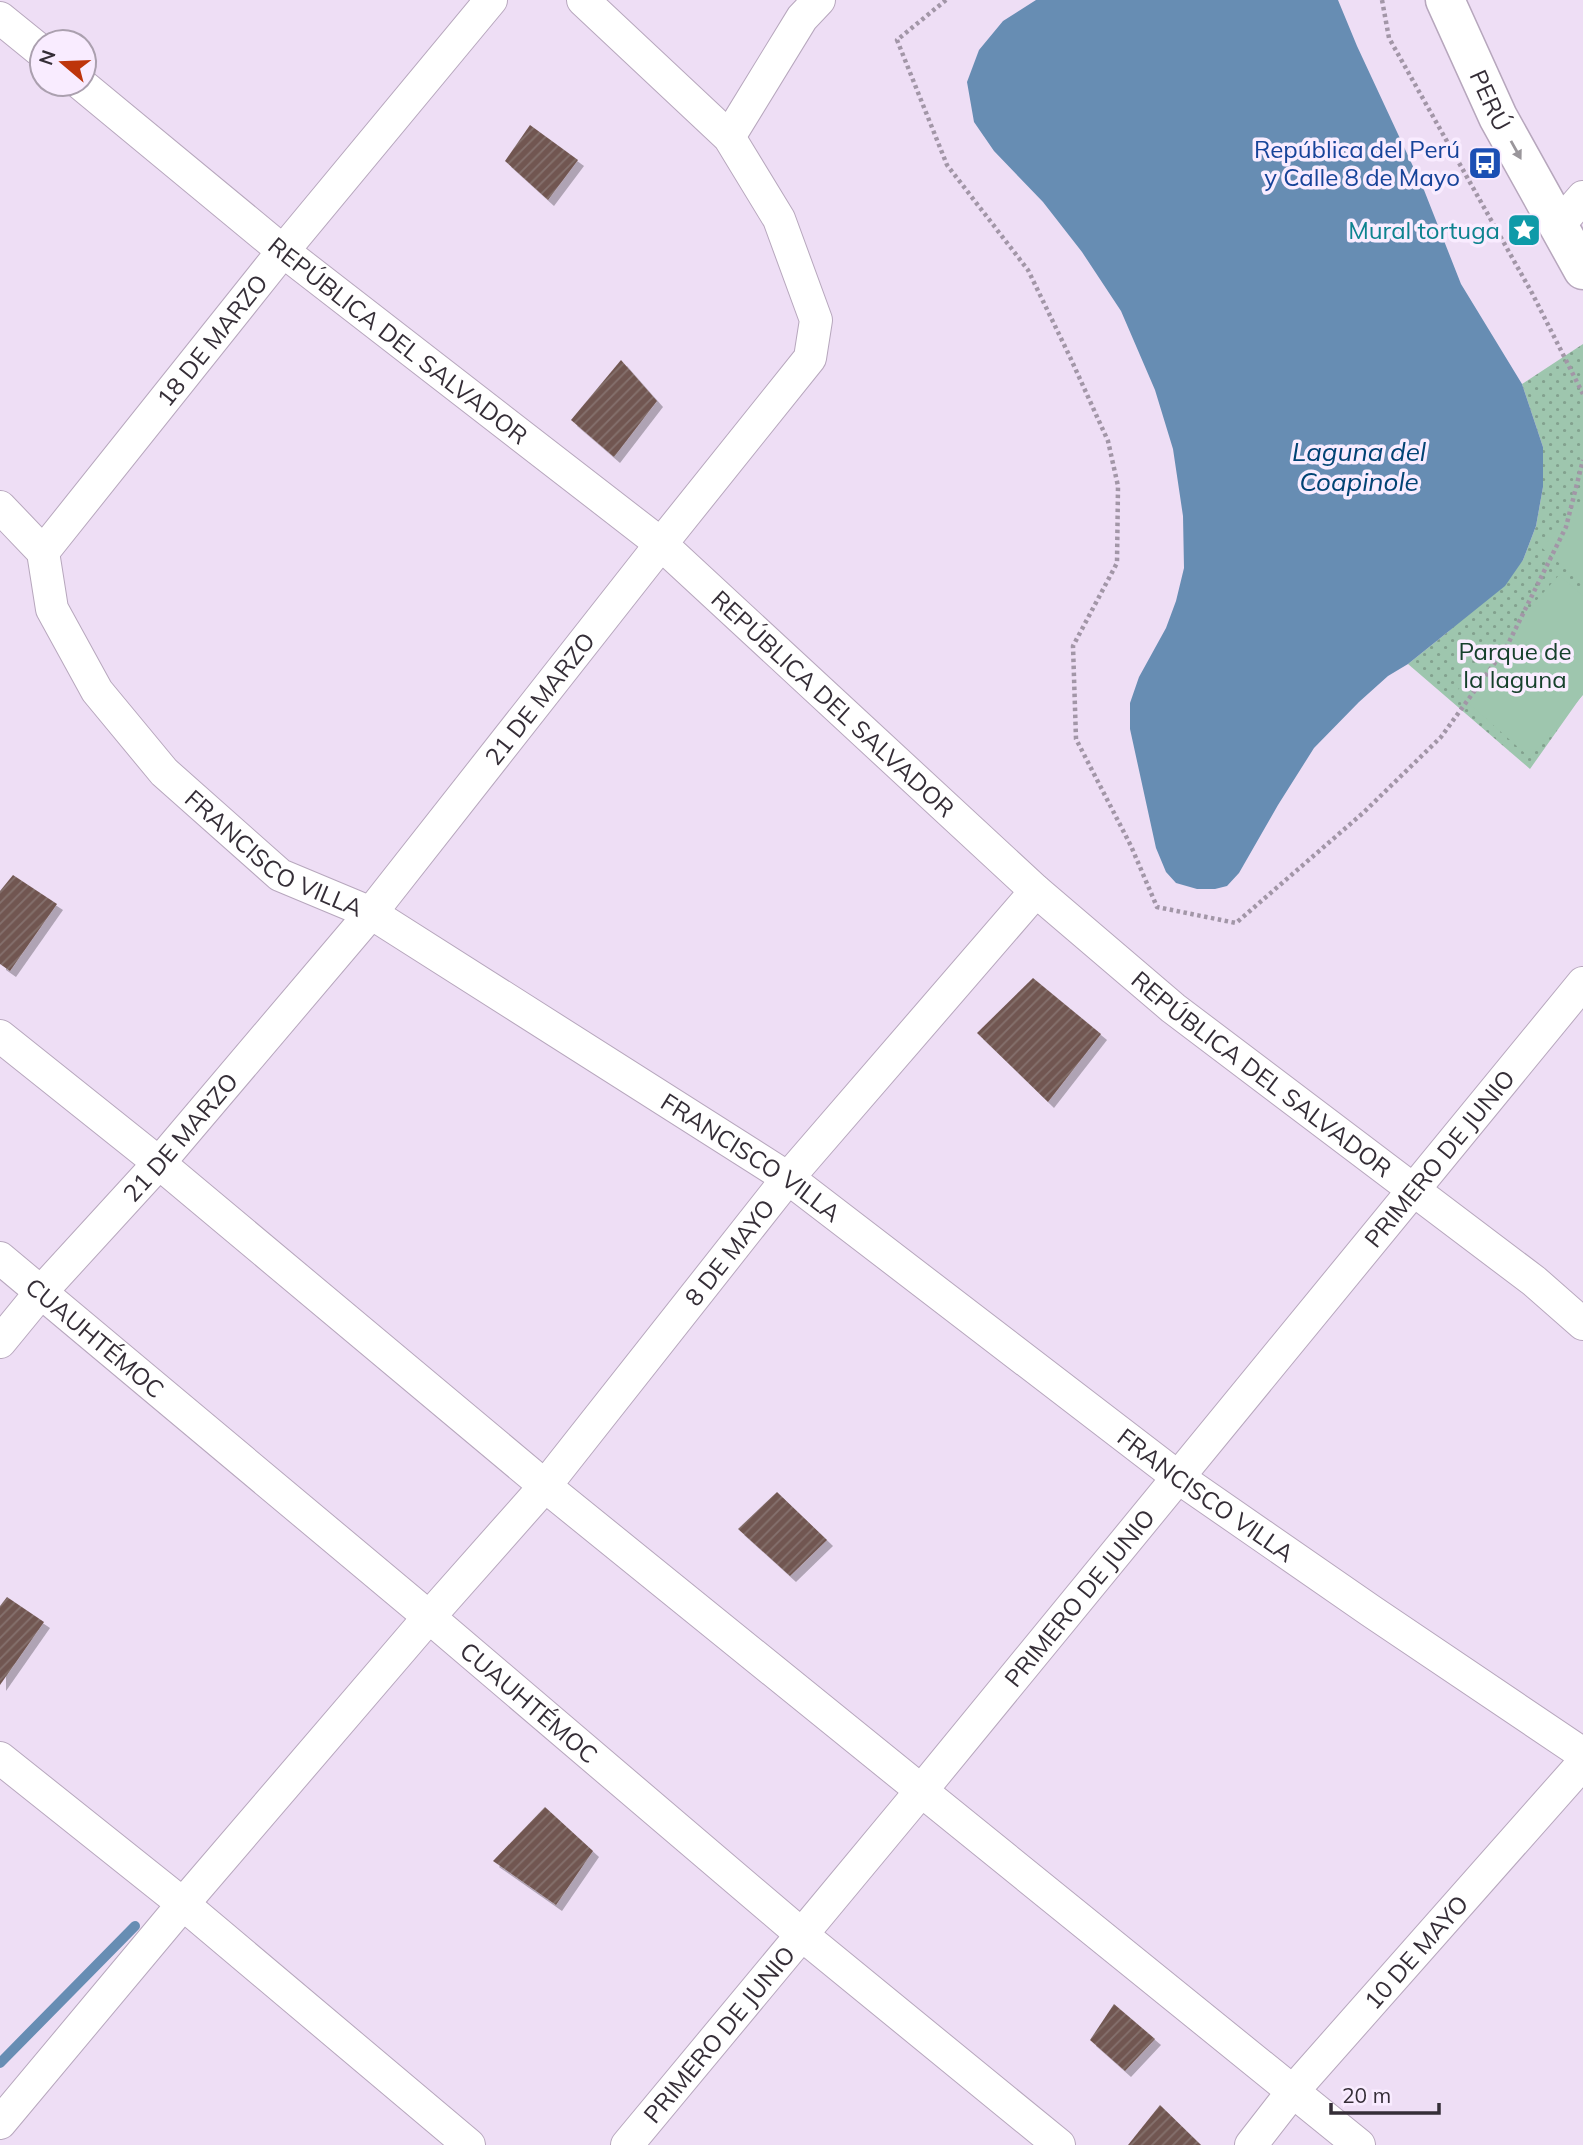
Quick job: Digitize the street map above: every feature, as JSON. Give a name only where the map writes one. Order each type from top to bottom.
[{"type":"street","name":"18 DE MARZO","points":[[43,552],[283,251],[491,0]]},
{"type":"street","name":"21 DE MARZO","points":[[0,1342],[41,1292],[159,1163],[371,913],[810,358],[816,320],[779,219],[729,137],[583,0]]},
{"type":"street","points":[[729,137],[802,18],[819,0]]},
{"type":"street","name":"PERÚ","points":[[1445,0],[1498,117],[1583,270]]},
{"type":"street","points":[[0,18],[28,41]]},
{"type":"street","name":"REPÚBLICA DEL SALVADOR","points":[[97,98],[283,251],[661,544],[1036,891],[1173,1008],[1534,1281],[1583,1324]]},
{"type":"street","points":[[1558,226],[1583,197]]},
{"type":"street","points":[[0,507],[43,552]]},
{"type":"street","name":"FRANCISCO VILLA","points":[[43,552],[52,609],[97,691],[164,772],[280,875],[371,913],[788,1178],[1179,1478],[1583,1754]]},
{"type":"street","name":"8 DE MAYO","points":[[0,2123],[183,1904],[545,1486],[788,1178],[1036,891]]},
{"type":"street","name":"PRIMERO DE JUNIO","points":[[626,2145],[1179,1478],[1583,983]]},
{"type":"street","points":[[0,1035],[159,1163],[545,1486],[1359,2145]]},
{"type":"street","name":"CUAUHTÉMOC","points":[[0,1258],[429,1617],[801,1934],[1059,2145]]},
{"type":"street","points":[[0,1758],[183,1904],[469,2145]]},
{"type":"street","name":"10 DE MAYO","points":[[1251,2145],[1293,2091],[1583,1763]]},
{"type":"path","points":[[946,0],[898,40],[947,165],[1028,270],[1108,442],[1118,486],[1117,563],[1073,646],[1076,740],[1132,846],[1157,908],[1236,923],[1363,813],[1441,737],[1507,646],[1566,527],[1583,460]]},
{"type":"path","points":[[1382,0],[1389,38],[1532,293],[1583,394]]},
{"type":"green space","name":"Parque de la laguna","points":[[1583,344],[1583,694],[1530,769],[1408,664],[1449,631],[1523,560],[1536,526],[1543,487],[1543,447],[1522,384]]},
{"type":"green space","points":[[1583,500],[1583,584],[1542,548]]},
{"type":"green space","points":[[1559,575],[1583,596],[1583,695],[1529,757],[1456,692]]},
{"type":"water","name":"Laguna del Coapinole","points":[[1036,0],[1338,0],[1424,190],[1461,284],[1522,384],[1543,447],[1543,487],[1536,526],[1523,560],[1505,586],[1408,664],[1388,676],[1314,748],[1239,873],[1227,886],[1215,889],[1197,889],[1176,883],[1166,872],[1156,848],[1130,729],[1130,703],[1139,677],[1166,628],[1184,568],[1183,516],[1173,449],[1155,390],[1121,311],[1082,252],[1043,202],[994,151],[974,122],[967,82],[979,50],[1003,21]]},
{"type":"building","points":[[530,125],[578,160],[548,200],[505,161]]},
{"type":"building","points":[[621,360],[657,401],[614,457],[571,420]]},
{"type":"building","points":[[13,875],[57,904],[10,971],[0,964],[0,891]]},
{"type":"building","points":[[1033,978],[1101,1034],[1048,1102],[977,1033]]},
{"type":"building","points":[[777,1492],[827,1540],[790,1576],[738,1529]]},
{"type":"building","points":[[7,1597],[44,1622],[0,1685],[0,1606]]},
{"type":"building","points":[[545,1807],[593,1851],[556,1905],[493,1861]]},
{"type":"building","points":[[1114,2004],[1155,2039],[1125,2071],[1090,2040]]},
{"type":"building","points":[[1160,2105],[1201,2145],[1128,2145]]},
{"type":"waterway","points":[[0,2063],[135,1926]]},
{"type":"place","name":"República del Perú y Calle 8 de Mayo","points":[[1485,163]]},
{"type":"place","name":"Mural tortuga","points":[[1524,230]]}]
